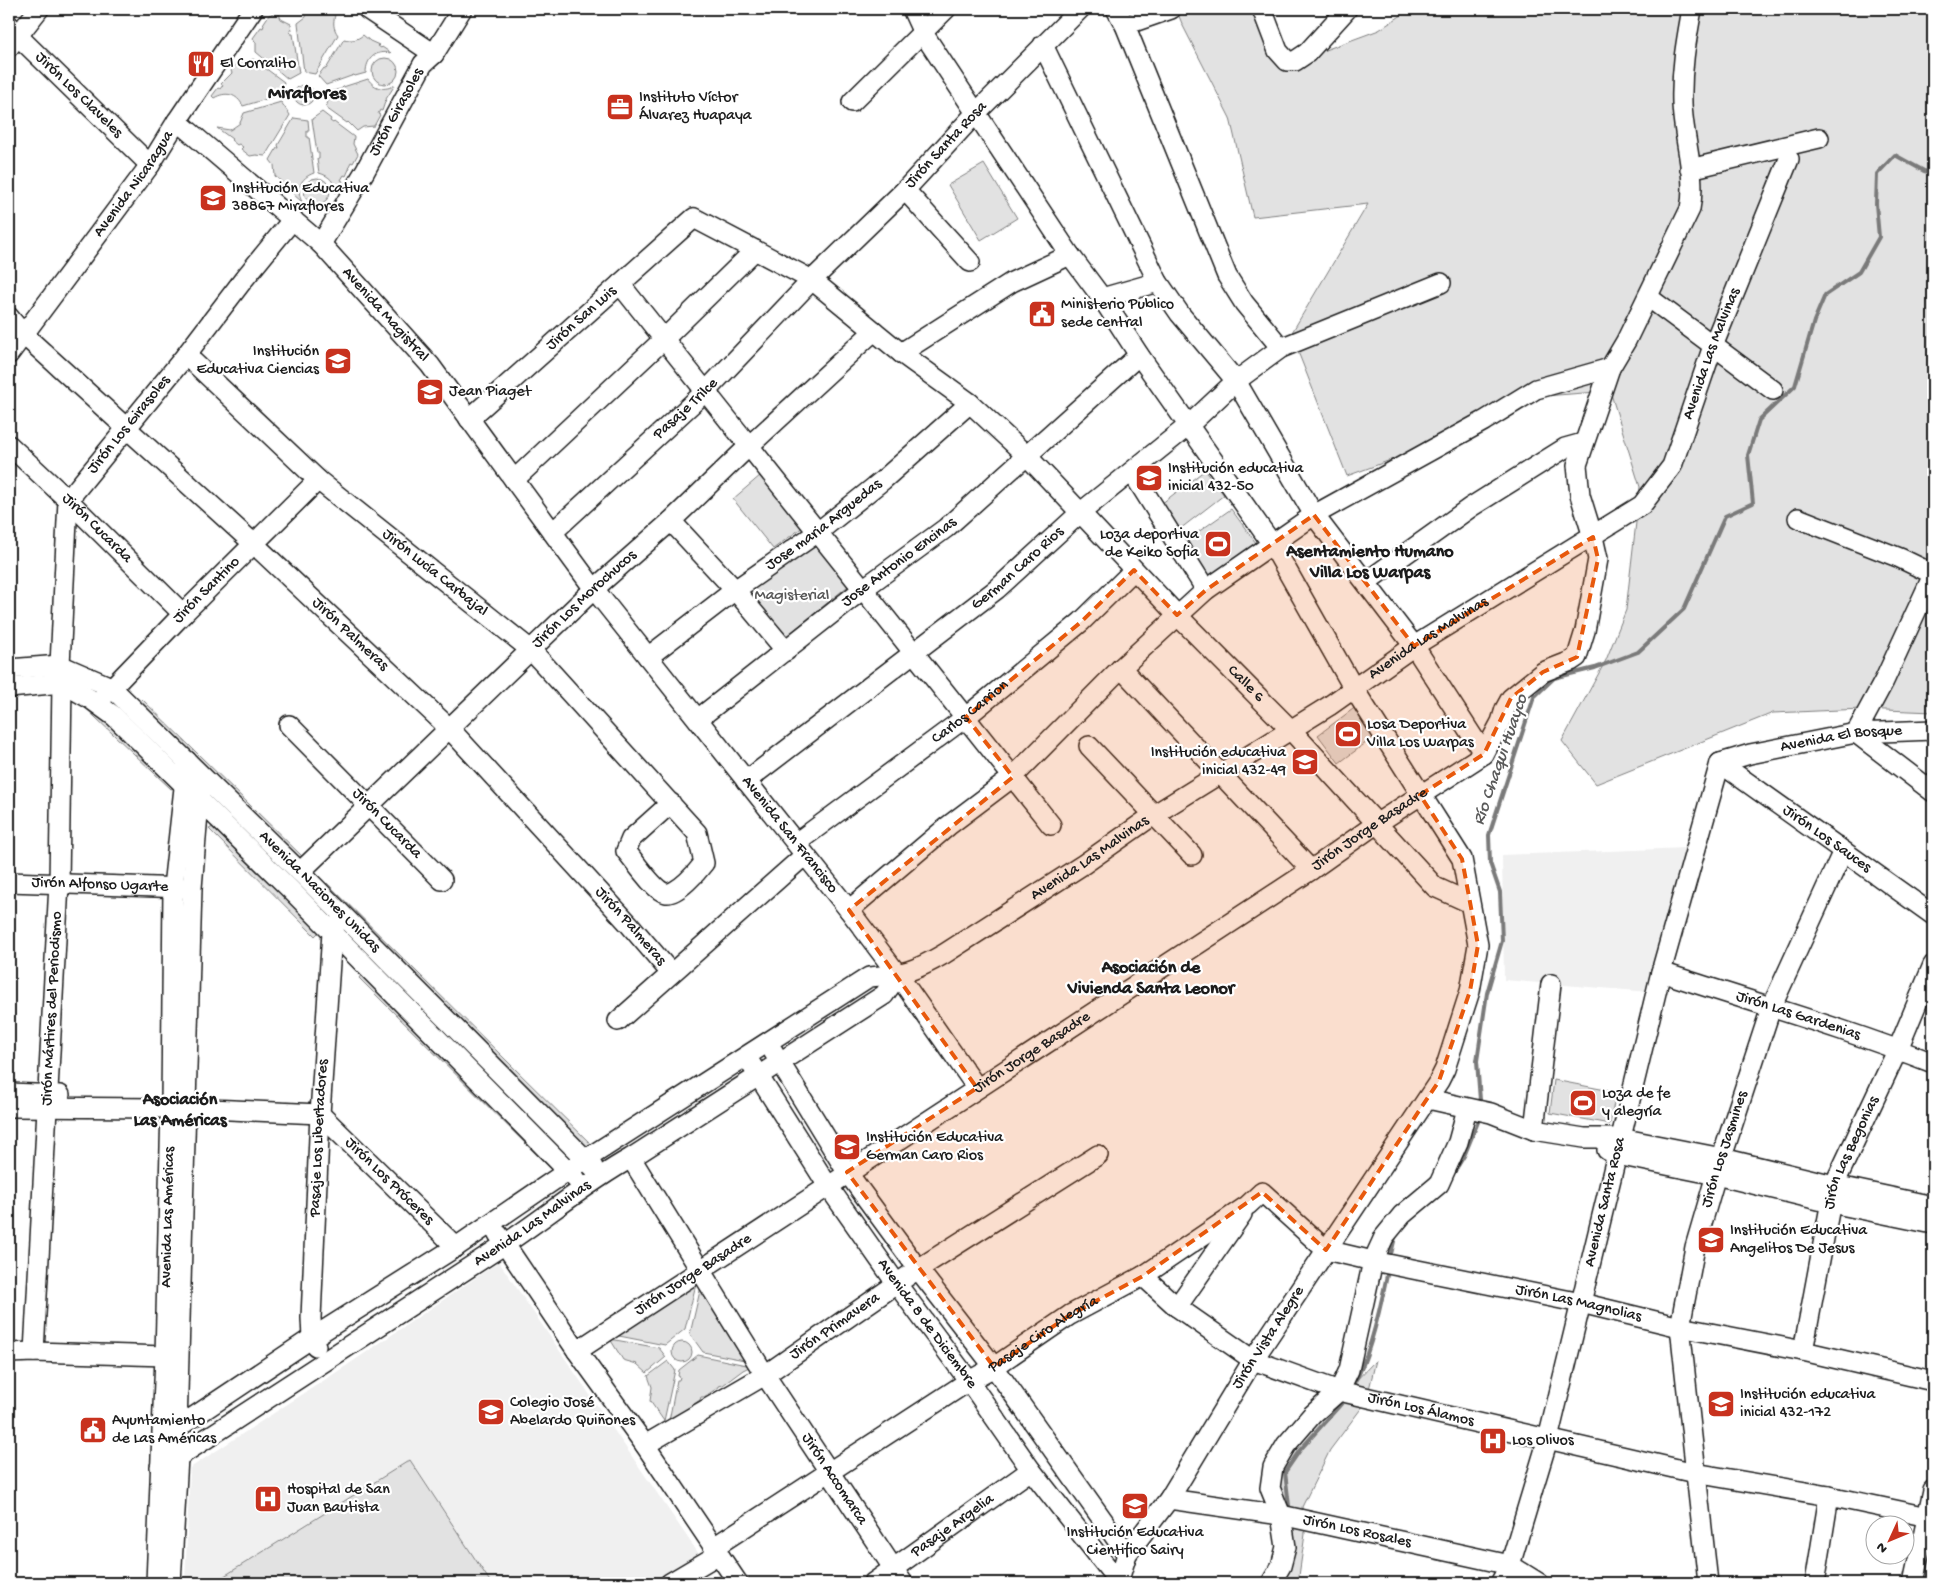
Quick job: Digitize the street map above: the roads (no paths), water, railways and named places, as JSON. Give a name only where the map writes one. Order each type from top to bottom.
[{"type":"street","points":[[12,36],[39,9]]},
{"type":"street","name":"Avenida Nicaragua","points":[[9,354],[150,165],[177,121],[253,9]]},
{"type":"street","points":[[367,9],[434,54]]},
{"type":"street","name":"Jirón Girasoles","points":[[321,244],[365,171],[423,64],[434,54],[462,9]]},
{"type":"street","name":"Jirón Vista Alegre","points":[[912,9],[923,33],[1070,255],[1102,298],[1188,426],[1272,544],[1354,689],[1420,796],[1462,859],[1468,902],[1478,945],[1470,992],[1445,1069],[1428,1099],[1252,1360],[1169,1498],[1127,1554],[1118,1582]]},
{"type":"street","points":[[852,102],[946,9]]},
{"type":"street","name":"Jirón Santa Rosa","points":[[812,280],[905,190],[1043,44],[1080,9]]},
{"type":"street","points":[[1171,9],[1120,17],[1227,276],[1244,303],[1281,348]]},
{"type":"street","points":[[1262,9],[1278,52],[1287,61],[1295,61],[1307,53],[1324,36],[1347,9]]},
{"type":"street","points":[[1043,44],[1158,282],[1180,314],[1236,381],[1314,515],[1414,646],[1484,754],[1511,698],[1543,672],[1571,661],[1576,657],[1585,632],[1598,559],[1580,495],[1577,465],[1583,442],[1610,368],[1626,341],[1690,209],[1693,193],[1682,105],[1682,65],[1692,9]]},
{"type":"street","name":"Jirón Los Claveles","points":[[12,36],[150,165]]},
{"type":"street","name":"Avenida Magistral","points":[[177,121],[321,244],[430,365],[594,589]]},
{"type":"street","points":[[1690,169],[1819,138]]},
{"type":"street","name":"Avenida Las Malvinas","points":[[169,1433],[312,1338],[456,1247],[569,1170],[869,977],[898,975],[923,967],[1084,864],[1155,814],[1354,689],[1414,646],[1642,505],[1672,466],[1713,346],[1788,159]]},
{"type":"street","points":[[905,190],[970,262]]},
{"type":"street","name":"Calle 6","points":[[694,218],[812,280],[900,353],[970,403],[1027,456],[1177,615],[1291,730],[1435,887],[1468,902]]},
{"type":"street","name":"Jirón San Luis","points":[[469,419],[694,218]]},
{"type":"street","name":"Jirón Los Girasoles","points":[[68,500],[293,219]]},
{"type":"street","points":[[514,480],[664,339],[755,250]]},
{"type":"street","points":[[900,353],[1012,282],[1070,255]]},
{"type":"street","name":"Pasaje Trilce","points":[[553,532],[706,392],[812,280]]},
{"type":"street","points":[[1102,298],[1158,282]]},
{"type":"street","name":"German Caro Rios","points":[[746,781],[997,589],[1080,513],[1188,426],[1236,381],[1281,348],[1441,283]]},
{"type":"street","points":[[620,284],[1051,825]]},
{"type":"street","points":[[1648,296],[1774,390]]},
{"type":"street","name":"Jirón Palmeras","points":[[9,317],[24,335],[254,544],[450,728],[629,924],[671,973]]},
{"type":"street","name":"Jirón Los Morochucos","points":[[300,872],[594,589],[671,521],[874,331]]},
{"type":"street","name":"Jirón Lucía Carbajal","points":[[186,355],[318,480],[531,650],[671,803],[697,833],[704,863],[697,873],[673,893],[664,893],[655,886],[626,851],[631,839],[671,803]]},
{"type":"street","name":"Jose Antonio Encinas","points":[[698,719],[863,589],[946,528],[1139,355]]},
{"type":"street","points":[[849,910],[948,826],[1013,777],[1121,668],[1206,590],[1314,515],[1536,389],[1610,368]]},
{"type":"street","name":"Jose maria Arguedas","points":[[648,656],[735,590],[818,532],[883,480],[970,403]]},
{"type":"street","points":[[1366,582],[1471,507],[1565,448],[1583,442]]},
{"type":"street","name":"Jirón Cucarda","points":[[9,445],[68,500],[183,614]]},
{"type":"street","points":[[1132,472],[1206,590]]},
{"type":"street","name":"Jirón Santino","points":[[98,704],[111,687],[318,480]]},
{"type":"street","points":[[61,674],[68,500]]},
{"type":"street","points":[[1798,518],[1900,558],[1933,574],[1884,681],[1856,733],[1933,792]]},
{"type":"street","points":[[671,521],[735,590],[786,651]]},
{"type":"street","name":"Carlos Carrion","points":[[618,1021],[671,973],[800,849],[966,717],[1081,622],[1134,570]]},
{"type":"street","name":"Avenida San Francisco","points":[[594,589],[849,910],[898,975],[977,1088]]},
{"type":"street","points":[[1121,668],[1312,870]]},
{"type":"street","name":"Avenida Naciones Unidas","points":[[9,669],[61,674],[111,687],[300,872],[602,1175]]},
{"type":"street","name":"Avenida Naciones Unidas","points":[[9,688],[61,674]]},
{"type":"street","name":"Avenida Naciones Unidas","points":[[61,674],[114,716],[569,1170],[584,1188]]},
{"type":"street","name":"Jirón Mártires del Periodismo","points":[[34,1352],[59,884],[61,674]]},
{"type":"street","name":"Jirón Cucarda","points":[[289,725],[442,880]]},
{"type":"street","name":"Avenida El Bosque","points":[[1720,763],[1750,754],[1856,733],[1933,730]]},
{"type":"street","points":[[1089,746],[1192,855]]},
{"type":"street","name":"Jirón Jorge Basadre","points":[[577,1351],[700,1272],[847,1172],[1312,870],[1376,824],[1484,754]]},
{"type":"street","name":"Avenida Las Américas","points":[[156,1583],[160,1467],[169,1433],[179,1107],[183,785],[187,762]]},
{"type":"street","name":"Jirón Los Sauces","points":[[1720,763],[1933,916]]},
{"type":"street","name":"Avenida Santa Rosa","points":[[1500,1583],[1510,1565],[1548,1439],[1660,972],[1720,763]]},
{"type":"street","name":"Avenida Las Américas","points":[[182,888],[202,776]]},
{"type":"street","name":"Jirón Los Jasmines","points":[[1708,1583],[1680,1327],[1695,1248],[1719,1166],[1771,1008],[1843,851]]},
{"type":"street","name":"Jirón Alfonso Ugarte","points":[[9,882],[182,888]]},
{"type":"street","name":"Pasaje Los Libertadores","points":[[324,1363],[312,1338],[311,1318],[320,1114],[332,932],[341,915]]},
{"type":"street","name":"Jirón Las Begonias","points":[[1804,1351],[1832,1194],[1898,1049],[1933,965]]},
{"type":"street","name":"Jirón Las Gardenias","points":[[1660,972],[1856,1033],[1933,1063]]},
{"type":"street","name":"Avenida Las Malvinas","points":[[160,1467],[324,1363],[504,1244],[602,1175],[884,995],[898,975]]},
{"type":"street","points":[[1534,1130],[1551,984]]},
{"type":"street","name":"Avenida 8 de Diciembre","points":[[768,1042],[847,1172],[918,1269],[994,1367],[1127,1554]]},
{"type":"street","name":"Avenida 8 de Diciembre","points":[[746,1056],[828,1186],[896,1284],[969,1381],[1031,1470],[1118,1582]]},
{"type":"street","points":[[9,1093],[48,1101],[160,1108],[179,1107],[320,1114]]},
{"type":"street","points":[[1428,1099],[1491,1113],[1534,1130],[1584,1138],[1619,1147],[1719,1166],[1832,1194],[1933,1224]]},
{"type":"street","points":[[9,1107],[48,1101]]},
{"type":"street","name":"Avenida Las Américas","points":[[171,1583],[178,1457],[169,1433],[165,1356],[179,1107]]},
{"type":"street","points":[[1271,1583],[1281,1566],[1286,1547],[1281,1515],[1270,1488],[1273,1467],[1286,1444],[1312,1415],[1338,1391],[1349,1370],[1373,1261],[1384,1237],[1402,1215],[1439,1184],[1458,1142],[1467,1109]]},
{"type":"street","name":"Jirón Los Próceres","points":[[320,1114],[456,1247]]},
{"type":"street","name":"Jirón Primavera","points":[[645,1445],[765,1376],[918,1269],[1098,1155]]},
{"type":"street","name":"Jirón Accomarca","points":[[631,1158],[765,1376],[898,1576]]},
{"type":"street","name":"Jirón Las Magnolias","points":[[1248,1204],[1262,1192],[1326,1250],[1581,1303],[1680,1327],[1804,1351],[1933,1381]]},
{"type":"street","points":[[1832,1194],[1933,1206]]},
{"type":"street","points":[[1177,1307],[1248,1204]]},
{"type":"street","name":"Pasaje Ciro Alegría","points":[[670,1583],[829,1472],[969,1381],[994,1367],[1070,1315],[1143,1276],[1248,1204]]},
{"type":"street","points":[[491,1223],[577,1351],[645,1445],[717,1551],[729,1580]]},
{"type":"street","name":"Jirón Los Álamos","points":[[1143,1276],[1177,1307],[1252,1360],[1338,1391],[1695,1473],[1829,1496],[1931,1518]]},
{"type":"street","points":[[9,1354],[34,1352],[165,1356]]},
{"type":"street","name":"Pasaje Argelia","points":[[873,1583],[898,1576],[1031,1470]]},
{"type":"street","points":[[1913,1583],[1931,1518],[1933,1490]]},
{"type":"street","points":[[1815,1583],[1829,1496]]},
{"type":"street","name":"Jirón Los Rosales","points":[[1169,1498],[1281,1515],[1510,1565],[1539,1583]]},
{"type":"waterway","name":"Río Chaqui Huayco","points":[[1480,1100],[1477,1061],[1487,993],[1502,941],[1500,892],[1490,863],[1489,835],[1534,697],[1554,678],[1595,668],[1638,652],[1684,609],[1725,516],[1753,503],[1748,455],[1759,420],[1795,386],[1814,321],[1825,295],[1859,272],[1879,237],[1876,204],[1877,174],[1895,155],[1924,171],[1933,173]]},
{"type":"waterway","name":"Río Chaqui Huayco","points":[[1453,1174],[1464,1156],[1478,1122]]},
{"type":"waterway","name":"Río Chaqui Huayco","points":[[1391,1254],[1395,1237]]},
{"type":"waterway","name":"Río Chaqui Huayco","points":[[1354,1383],[1370,1345],[1387,1275]]},
{"type":"waterway","name":"Río Chaqui Huayco","points":[[1289,1506],[1285,1472],[1300,1450],[1341,1404]]},
{"type":"place","name":"El Corralito","points":[[201,64]]},
{"type":"place","name":"Instituto Víctor Álvarez Huapaya","points":[[620,107]]},
{"type":"place","name":"Institución Educativa 38867 Miraflores","points":[[213,198]]},
{"type":"place","name":"Ministerio Publico sede central","points":[[1042,314]]},
{"type":"place","name":"Institución Educativa Ciencias","points":[[338,361]]},
{"type":"place","name":"Jean Piaget","points":[[430,392]]},
{"type":"place","name":"Institución educativa inicial 432-50","points":[[1149,478]]},
{"type":"place","name":"Loza deportiva de Keiko Sofia","points":[[1218,544]]},
{"type":"place","name":"Losa Deportiva Villa Los Warpas","points":[[1348,734]]},
{"type":"place","name":"Institución educativa inicial 432-49","points":[[1305,762]]},
{"type":"place","name":"Loza de fe y alegría","points":[[1583,1103]]},
{"type":"place","name":"Institución Educativa German Caro Rios","points":[[847,1147]]},
{"type":"place","name":"Institución Educativa Angelitos De Jesus","points":[[1711,1240]]},
{"type":"place","name":"Institución educativa inicial 432-172","points":[[1721,1404]]},
{"type":"place","name":"Colegio José Abelardo Quiñones","points":[[491,1412]]},
{"type":"place","name":"Ayuntamiento de Las Américas","points":[[93,1430]]},
{"type":"place","name":"Los Olivos","points":[[1493,1441]]},
{"type":"place","name":"Hospital de San Juan Bautista","points":[[268,1499]]},
{"type":"place","name":"Institución Educativa Cientifico Sairy","points":[[1135,1506]]},
{"type":"district","name":"Miraflores","points":[[307,94]]},
{"type":"district","name":"Asentamiento Humano Villa Los Warpas","points":[[1370,562]]},
{"type":"district","name":"Asociación de Vivienda Santa Leonor","points":[[1151,978]]},
{"type":"district","name":"Asociación Las Américas","points":[[180,1110]]},
{"type":"park label","name":"Magisterial","points":[[792,596]]}]
